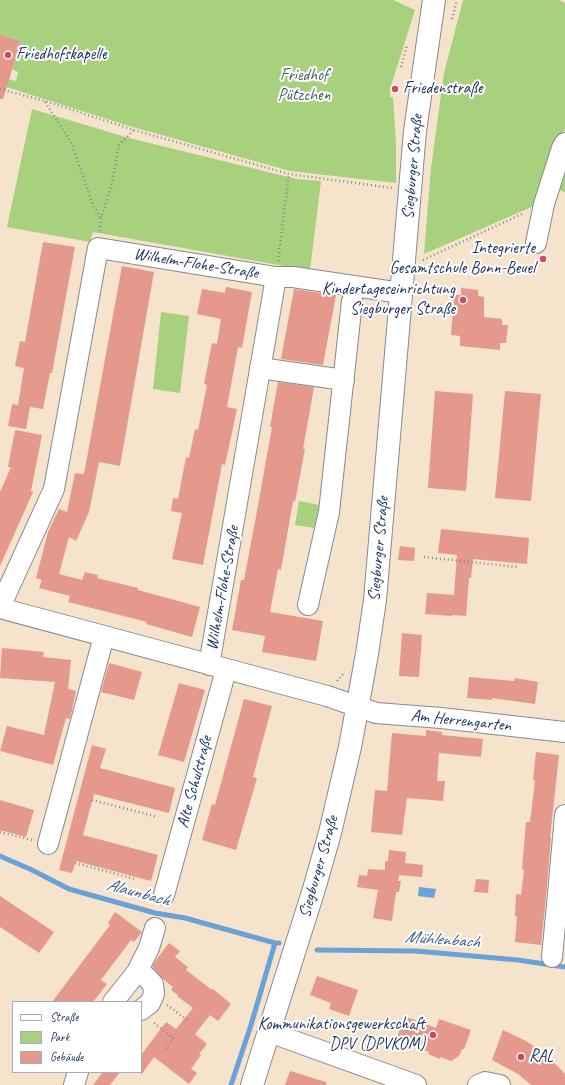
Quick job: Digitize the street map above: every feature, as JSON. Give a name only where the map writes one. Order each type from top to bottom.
[{"type":"main road","name":"Siegburger Straße","points":[[252,1085],[330,833],[350,747],[367,654],[375,600],[415,131],[434,0]]},
{"type":"street","points":[[536,243],[544,204],[562,148],[565,143]]},
{"type":"street","points":[[98,248],[54,489],[0,608],[327,696],[357,707]]},
{"type":"street","name":"Wilhelm-Flohe-Straße","points":[[98,248],[276,277],[260,368],[218,667]]},
{"type":"street","points":[[276,277],[293,277],[401,293]]},
{"type":"street","points":[[308,605],[329,512],[352,301]]},
{"type":"street","points":[[260,368],[344,380]]},
{"type":"street","points":[[48,844],[104,636]]},
{"type":"street","name":"Alte Schulstraße","points":[[164,895],[218,667]]},
{"type":"street","name":"Am Herrengarten","points":[[357,707],[376,713],[441,718],[565,732]]},
{"type":"street","points":[[552,957],[555,916],[562,883],[565,816]]},
{"type":"street","points":[[115,1001],[137,972],[149,948],[155,928]]},
{"type":"street","points":[[137,972],[145,976],[153,984],[154,994],[146,1015]]},
{"type":"street","points":[[269,1032],[416,1085]]},
{"type":"street","points":[[74,1085],[78,1073]]},
{"type":"street","points":[[478,1085],[485,1082],[500,1085]]},
{"type":"path","points":[[0,89],[134,130],[288,174],[410,190]]},
{"type":"path","points":[[45,102],[71,142],[93,205],[101,218]]},
{"type":"path","points":[[98,248],[101,218],[110,187],[119,145],[134,130]]},
{"type":"path","points":[[276,277],[288,174]]},
{"type":"path","points":[[422,260],[544,204]]},
{"type":"path","points":[[424,557],[517,567]]},
{"type":"path","points":[[92,800],[158,817]]},
{"type":"path","points":[[75,863],[135,880]]},
{"type":"path","points":[[154,994],[189,1021]]},
{"type":"path","points":[[146,1015],[173,1038],[164,1050]]},
{"type":"green space","name":"Friedhof Pützchen","points":[[0,0],[393,0],[415,10],[391,86],[390,97],[393,97],[396,144],[396,183],[290,171],[129,126],[0,85],[0,77],[16,81],[18,72],[12,69],[21,41],[0,35]]},
{"type":"green space","points":[[463,0],[559,0],[565,3],[565,129],[555,143],[536,205],[424,254],[431,168],[444,73]]},
{"type":"green space","points":[[32,109],[129,138],[297,179],[321,181],[310,270],[93,232],[90,242],[7,227]]},
{"type":"green space","points":[[565,160],[565,191],[564,192],[557,189]]},
{"type":"green space","points":[[161,312],[189,316],[180,393],[153,389]]},
{"type":"green space","points":[[299,501],[319,505],[314,528],[295,525]]},
{"type":"water","points":[[419,887],[436,889],[434,898],[418,896]]},
{"type":"building","name":"Friedhofskapelle","points":[[0,35],[21,41],[3,99],[0,99]]},
{"type":"building","points":[[43,242],[75,247],[52,373],[50,373],[43,409],[30,407],[26,429],[8,426],[12,404],[18,405],[24,368],[15,366],[20,341],[25,342]]},
{"type":"building","points":[[122,266],[154,272],[120,466],[99,462],[89,512],[76,541],[69,537],[59,574],[82,580],[85,572],[98,575],[97,578],[138,588],[138,590],[200,607],[192,637],[146,624],[147,622],[68,602],[70,596],[39,588],[42,580],[36,578],[48,532],[59,509],[67,512],[75,473],[84,474]]},
{"type":"building","points":[[226,287],[252,292],[242,348],[238,347],[227,407],[237,409],[225,465],[222,464],[203,565],[172,559],[182,513],[171,511],[173,498],[178,499],[186,457],[189,458],[195,429],[198,430],[207,385],[204,384],[212,343],[217,344],[221,319],[197,314],[202,289],[225,293]]},
{"type":"building","points":[[461,288],[478,290],[478,296],[484,297],[484,317],[502,319],[502,325],[508,325],[506,343],[500,343],[500,350],[460,346],[460,336],[451,335],[454,295],[461,295]]},
{"type":"building","points":[[294,289],[336,295],[323,365],[281,359]]},
{"type":"building","points":[[278,382],[314,387],[303,449],[305,449],[295,502],[293,501],[281,570],[278,569],[270,612],[323,621],[316,661],[262,652],[265,636],[232,630],[241,580],[244,580],[257,511],[272,427],[270,427]]},
{"type":"building","points":[[435,391],[473,394],[466,491],[428,488]]},
{"type":"building","points":[[505,391],[541,394],[531,501],[495,498]]},
{"type":"building","points":[[15,430],[42,435],[31,491],[33,492],[0,566],[0,492],[11,467],[8,467]]},
{"type":"building","points":[[441,529],[529,538],[527,564],[473,559],[471,578],[469,578],[466,616],[425,614],[427,593],[454,595],[457,555],[438,553]]},
{"type":"building","points":[[400,546],[415,548],[414,561],[398,560]]},
{"type":"building","points":[[402,633],[422,635],[419,677],[399,676]]},
{"type":"building","points":[[2,648],[44,652],[43,657],[71,660],[68,689],[76,691],[70,719],[66,718],[53,765],[0,751],[7,726],[44,735],[55,682],[0,678]]},
{"type":"building","points":[[109,663],[142,672],[134,700],[101,692]]},
{"type":"building","points":[[469,677],[514,681],[515,678],[538,682],[535,704],[492,698],[492,700],[467,698]]},
{"type":"building","points":[[179,683],[205,690],[184,762],[158,755]]},
{"type":"building","points":[[244,699],[272,706],[253,777],[257,778],[236,850],[202,840],[212,804],[215,805]]},
{"type":"building","points":[[426,730],[442,732],[442,735],[483,739],[481,757],[439,753],[437,781],[445,781],[443,801],[407,798],[402,835],[371,832],[375,790],[387,791],[392,733],[426,736]]},
{"type":"building","points":[[92,745],[106,749],[100,768],[175,788],[169,813],[94,794],[83,835],[158,855],[151,881],[76,861],[72,873],[59,870]]},
{"type":"building","points":[[536,752],[559,755],[541,945],[515,942],[517,917],[515,916],[516,894],[521,895],[524,870],[522,869],[526,822],[530,822],[535,781],[533,780]]},
{"type":"building","points":[[0,800],[34,810],[26,837],[0,830]]},
{"type":"building","points":[[389,850],[406,852],[405,863],[423,865],[422,877],[399,875],[398,881],[401,881],[399,892],[396,892],[392,921],[373,918],[378,890],[357,887],[359,875],[367,876],[368,869],[385,870],[385,861],[388,861]]},
{"type":"building","points":[[476,879],[489,880],[488,893],[474,892]]},
{"type":"building","points":[[0,896],[54,932],[39,953],[0,927]]},
{"type":"building","points":[[115,912],[142,932],[134,942],[131,940],[101,980],[107,984],[94,1001],[53,1001],[110,925],[108,923]]},
{"type":"building","points":[[169,943],[180,951],[175,957],[188,967],[186,970],[231,1004],[218,1021],[210,1015],[195,1034],[207,1044],[199,1054],[201,1055],[191,1069],[197,1073],[189,1084],[154,1057],[141,1075],[142,1054],[166,1022],[176,1029],[193,1008],[171,990],[173,987],[152,967]]},
{"type":"building","points":[[317,976],[358,990],[349,1016],[329,1009],[331,1003],[310,995]]},
{"type":"building","name":"Kommunikationsgewerkschaft DPV (DPVKOM)","points":[[404,1016],[436,1028],[439,1019],[471,1030],[464,1049],[462,1049],[459,1056],[451,1061],[440,1057],[440,1059],[428,1054],[429,1052],[396,1041]]},
{"type":"building","name":"RAL","points":[[503,1030],[526,1041],[546,1054],[565,1074],[565,1085],[531,1085],[518,1074],[492,1060]]},
{"type":"building","points":[[290,1071],[326,1082],[326,1085],[285,1085]]},
{"type":"building","points":[[102,1073],[119,1073],[110,1085],[93,1085]]},
{"type":"waterway","name":"Alaunbach","points":[[0,856],[69,889],[155,913],[185,918],[275,943]]},
{"type":"waterway","name":"Mühlenbach","points":[[231,1085],[251,1025],[275,943],[279,943]]},
{"type":"waterway","name":"Mühlenbach","points":[[317,950],[416,951],[518,960],[565,967]]},
{"type":"place","name":"Friedhofskapelle","points":[[8,55]]},
{"type":"place","name":"Friedenstraße","points":[[395,89]]},
{"type":"place","name":"Integrierte Gesamtschule Bonn-Beuel","points":[[543,259]]},
{"type":"place","name":"Kindertageseinrichtung Siegburger Straße","points":[[463,300]]},
{"type":"place","name":"Kommunikationsgewerkschaft DPV (DPVKOM)","points":[[433,1035]]},
{"type":"place","name":"RAL","points":[[521,1057]]}]
